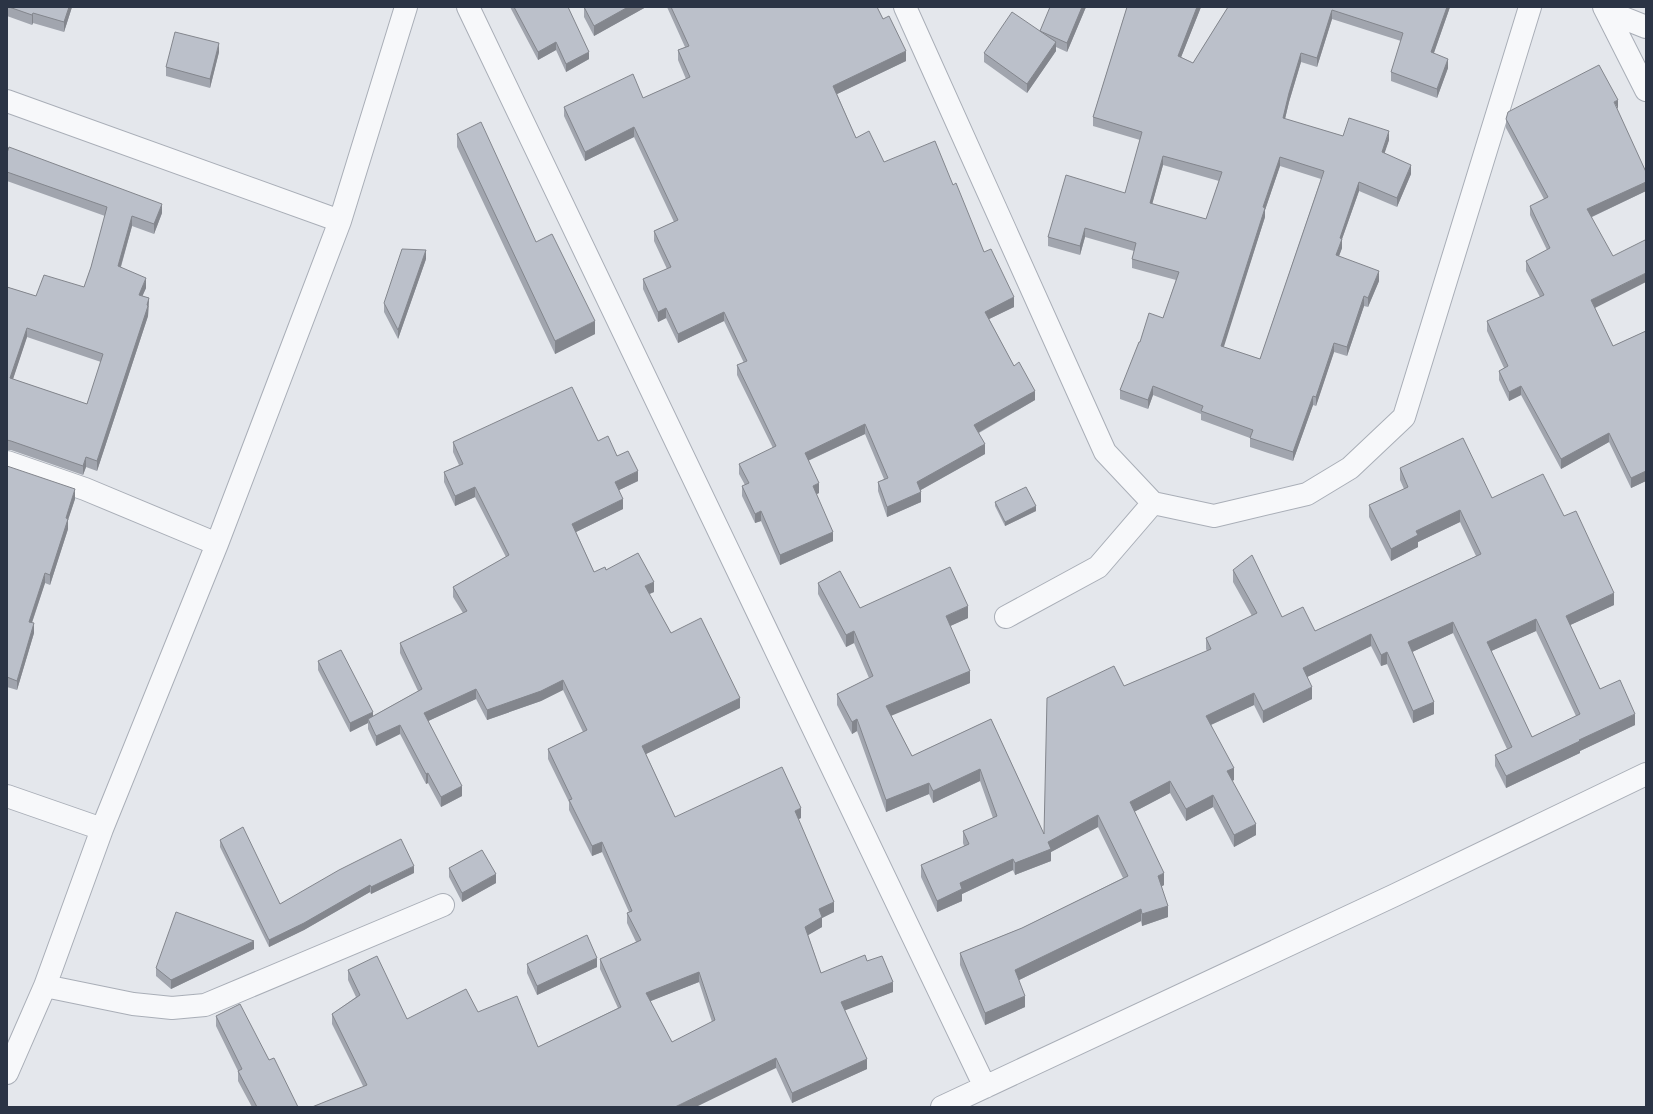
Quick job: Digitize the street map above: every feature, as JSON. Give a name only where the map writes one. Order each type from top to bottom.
[{"type":"street","points":[[7,1073],[45,986],[102,830],[217,544],[340,221],[406,7]]},
{"type":"street","points":[[468,7],[984,1087]]},
{"type":"street","points":[[905,7],[1106,452],[1153,503],[1214,516],[1307,494],[1350,468],[1404,417],[1530,7]]},
{"type":"street","points":[[1605,9],[1646,27]]},
{"type":"street","points":[[1605,9],[1646,90]]},
{"type":"street","points":[[7,101],[340,221]]},
{"type":"street","points":[[7,462],[85,489],[217,544]]},
{"type":"street","points":[[1006,617],[1098,566],[1153,503]]},
{"type":"street","points":[[942,1107],[1395,895],[1646,774]]},
{"type":"street","points":[[7,796],[102,830]]},
{"type":"street","points":[[45,986],[156,1007],[172,1008],[205,1005],[443,905]]},
{"type":"building","points":[[9,7],[69,7],[64,22],[33,13],[32,15]]},
{"type":"building","points":[[514,7],[568,7],[589,52],[566,64],[556,42],[538,52]]},
{"type":"building","points":[[584,7],[628,7],[594,26]]},
{"type":"building","points":[[671,7],[877,7],[883,19],[889,16],[906,51],[833,86],[856,138],[869,131],[884,162],[935,141],[953,185],[956,183],[984,252],[991,249],[1014,297],[985,312],[1014,366],[1019,362],[1035,391],[974,425],[985,444],[917,482],[921,492],[887,507],[878,482],[888,478],[865,424],[805,453],[819,483],[813,486],[833,532],[780,555],[761,511],[755,514],[742,486],[749,483],[739,464],[776,446],[737,365],[747,361],[724,312],[678,334],[666,308],[658,312],[643,279],[671,267],[654,231],[678,220],[634,127],[585,152],[564,107],[633,74],[643,98],[690,77],[678,50],[689,46]]},
{"type":"building","points":[[1050,7],[1082,7],[1067,43],[1040,31]]},
{"type":"building","points":[[1127,7],[1197,7],[1178,56],[1193,63],[1228,7],[1447,7],[1431,52],[1448,59],[1437,89],[1391,72],[1403,33],[1332,10],[1317,58],[1301,53],[1283,118],[1343,136],[1349,118],[1389,131],[1382,152],[1411,165],[1397,198],[1359,182],[1340,238],[1342,239],[1336,255],[1379,271],[1368,298],[1364,296],[1347,347],[1334,343],[1316,397],[1313,396],[1293,452],[1250,438],[1253,430],[1201,411],[1203,406],[1153,386],[1148,400],[1120,390],[1140,342],[1149,313],[1163,318],[1179,272],[1132,259],[1136,243],[1085,228],[1080,246],[1048,237],[1066,175],[1125,193],[1142,132],[1093,117]],"holes":[[[1163,156],[1222,172],[1206,219],[1150,203]],[[1280,157],[1324,171],[1260,359],[1221,346],[1265,208],[1263,207]]]},
{"type":"building","points":[[1012,12],[1056,42],[1027,84],[984,53]]},
{"type":"building","points":[[175,32],[219,43],[210,79],[166,67]]},
{"type":"building","points":[[1599,65],[1618,100],[1614,102],[1646,172],[1646,182],[1587,209],[1613,256],[1645,240],[1646,242],[1646,273],[1591,300],[1613,346],[1646,331],[1646,471],[1631,478],[1609,433],[1561,459],[1521,386],[1509,392],[1499,371],[1508,366],[1487,321],[1544,295],[1526,261],[1550,248],[1530,206],[1548,197],[1506,119],[1508,112]]},
{"type":"building","points":[[481,122],[536,242],[552,234],[595,321],[555,341],[457,134]]},
{"type":"building","points":[[9,147],[162,204],[154,224],[132,216],[118,266],[146,278],[139,295],[149,298],[148,306],[97,461],[86,457],[83,466],[7,440],[7,287],[36,296],[44,275],[84,287],[91,267],[107,207],[7,172],[7,153]],"holes":[[[27,328],[103,354],[87,404],[10,378]]]},
{"type":"building","points":[[402,249],[426,250],[398,330],[384,303]]},
{"type":"building","points":[[572,387],[598,441],[608,436],[617,456],[628,451],[638,471],[615,482],[623,499],[572,524],[594,572],[605,567],[606,570],[638,553],[654,582],[645,586],[671,633],[701,618],[740,698],[642,746],[675,817],[782,767],[801,808],[795,811],[834,902],[819,909],[822,917],[805,927],[821,973],[865,955],[867,961],[882,956],[893,982],[841,1002],[867,1059],[792,1093],[776,1058],[675,1107],[312,1107],[367,1085],[332,1014],[360,995],[348,970],[377,956],[407,1019],[466,989],[478,1012],[517,996],[538,1047],[621,1007],[600,959],[641,940],[627,913],[632,911],[602,842],[592,846],[569,800],[572,799],[548,749],[587,730],[563,680],[541,691],[487,710],[476,689],[424,713],[462,786],[441,797],[428,773],[426,774],[400,725],[376,736],[368,719],[422,689],[400,643],[467,611],[453,587],[509,555],[475,487],[455,496],[444,472],[463,464],[453,442]],"holes":[[[699,972],[715,1020],[672,1042],[646,993]]]},
{"type":"building","points":[[1463,438],[1492,498],[1543,474],[1564,516],[1576,511],[1614,593],[1566,616],[1600,689],[1620,680],[1635,714],[1506,776],[1495,755],[1512,747],[1453,622],[1408,642],[1434,702],[1413,711],[1387,652],[1381,655],[1371,634],[1303,668],[1312,687],[1263,711],[1254,693],[1206,716],[1234,768],[1227,771],[1256,824],[1234,835],[1213,795],[1186,809],[1170,781],[1130,802],[1164,873],[1158,876],[1168,906],[1142,914],[1141,909],[1015,970],[1025,996],[985,1013],[960,953],[1022,928],[1128,876],[1098,815],[1048,842],[1051,849],[1015,863],[1013,859],[960,883],[962,889],[937,901],[921,865],[969,844],[963,831],[997,816],[980,769],[933,791],[929,783],[886,800],[857,719],[852,722],[837,694],[873,676],[854,631],[846,635],[818,583],[840,571],[860,608],[950,567],[968,606],[946,616],[970,671],[886,706],[912,756],[991,719],[1044,834],[1047,698],[1114,666],[1124,686],[1211,649],[1206,638],[1257,613],[1233,570],[1252,555],[1282,617],[1303,607],[1315,631],[1481,554],[1460,510],[1416,531],[1418,535],[1391,549],[1369,505],[1408,487],[1400,468]],"holes":[[[1536,619],[1580,714],[1532,737],[1487,642]]]},
{"type":"building","points":[[7,466],[75,489],[66,518],[68,519],[50,575],[45,573],[29,622],[34,623],[17,681],[7,677]]},
{"type":"building","points":[[1026,487],[1036,506],[1005,522],[995,502]]},
{"type":"building","points":[[341,650],[373,712],[350,723],[318,661]]},
{"type":"building","points":[[243,827],[280,904],[339,870],[401,839],[414,866],[371,887],[370,885],[304,923],[269,940],[220,840]]},
{"type":"building","points":[[482,850],[496,874],[462,893],[449,868]]},
{"type":"building","points":[[176,912],[254,941],[171,980],[156,968]]},
{"type":"building","points":[[587,935],[597,958],[537,986],[527,964]]},
{"type":"building","points":[[240,1004],[269,1060],[274,1058],[298,1107],[257,1107],[238,1071],[242,1069],[216,1016]]}]
